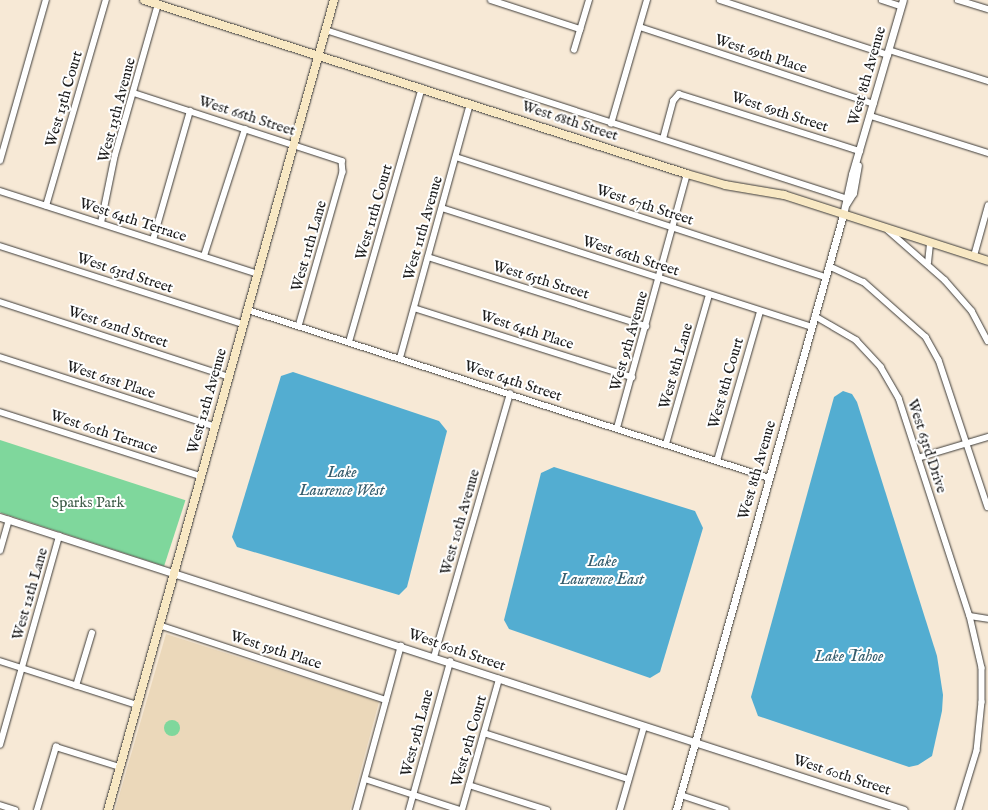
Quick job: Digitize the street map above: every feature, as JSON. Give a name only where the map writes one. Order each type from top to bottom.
[{"type":"main road","name":"West 12th Avenue","points":[[108,810],[334,0]]},
{"type":"main road","name":"West 68th Street","points":[[148,1],[725,186],[784,195],[988,261]]},
{"type":"street","points":[[0,161],[46,0]]},
{"type":"street","name":"West 13th Court","points":[[46,206],[106,0]]},
{"type":"street","points":[[491,0],[580,29]]},
{"type":"street","points":[[574,50],[589,0]]},
{"type":"street","points":[[611,124],[647,0]]},
{"type":"street","points":[[720,0],[774,18],[988,81]]},
{"type":"street","points":[[882,0],[902,3]]},
{"type":"street","points":[[958,0],[988,9]]},
{"type":"street","name":"West 8th Avenue","points":[[676,810],[846,201],[857,176],[860,151],[902,3]]},
{"type":"street","name":"West 13th Avenue","points":[[101,223],[115,155],[158,4]]},
{"type":"street","name":"West 69th Place","points":[[640,27],[874,104]]},
{"type":"street","name":"West 68th Street","points":[[326,30],[611,124],[663,139],[846,201]]},
{"type":"street","name":"West 11th Court","points":[[349,342],[422,88]]},
{"type":"street","name":"West 66th Street","points":[[134,93],[339,159],[343,172]]},
{"type":"street","name":"West 69th Street","points":[[663,139],[673,101],[679,94],[860,151]]},
{"type":"street","name":"West 11th Avenue","points":[[400,358],[470,104]]},
{"type":"street","points":[[153,240],[190,111]]},
{"type":"street","points":[[871,116],[988,153]]},
{"type":"street","points":[[204,256],[245,129]]},
{"type":"street","name":"West 67th Street","points":[[456,157],[826,277]]},
{"type":"street","name":"West 11th Lane","points":[[300,326],[343,172]]},
{"type":"street","name":"West 9th Avenue","points":[[618,428],[687,174]]},
{"type":"street","name":"West 64th Terrace","points":[[0,191],[258,274]]},
{"type":"street","points":[[974,256],[988,206]]},
{"type":"street","name":"West 66th Street","points":[[442,208],[760,312],[812,327]]},
{"type":"street","points":[[886,229],[928,263],[972,311],[988,341]]},
{"type":"street","points":[[928,263],[930,243]]},
{"type":"street","name":"West 63rd Street","points":[[0,246],[243,324]]},
{"type":"street","name":"West 65th Street","points":[[428,258],[646,326]]},
{"type":"street","points":[[829,266],[864,282],[926,337],[940,360],[988,507]]},
{"type":"street","name":"West 8th Lane","points":[[666,444],[709,295]]},
{"type":"street","name":"West 62nd Street","points":[[0,302],[229,376]]},
{"type":"street","name":"West 64th Place","points":[[414,308],[632,377]]},
{"type":"street","name":"West 64th Street","points":[[248,310],[769,478]]},
{"type":"street","name":"West 8th Court","points":[[717,461],[760,312]]},
{"type":"street","name":"West 63rd Drive","points":[[815,316],[856,340],[881,367],[899,398],[970,616],[982,668],[982,702],[977,751],[959,810]]},
{"type":"street","name":"West 61st Place","points":[[0,357],[214,426]]},
{"type":"street","name":"West 10th Avenue","points":[[434,657],[510,394]]},
{"type":"street","name":"West 60th Terrace","points":[[0,412],[201,476]]},
{"type":"street","points":[[918,458],[988,436]]},
{"type":"street","name":"West 60th Street","points":[[0,517],[904,810]]},
{"type":"street","points":[[0,552],[9,520]]},
{"type":"street","name":"West 12th Lane","points":[[0,745],[59,536]]},
{"type":"street","points":[[970,616],[988,619]]},
{"type":"street","name":"West 59th Place","points":[[159,625],[386,700]]},
{"type":"street","points":[[76,686],[92,633]]},
{"type":"street","points":[[356,810],[401,646]]},
{"type":"street","points":[[0,661],[137,705]]},
{"type":"street","name":"West 9th Lane","points":[[409,810],[450,662]]},
{"type":"street","name":"West 9th Court","points":[[461,810],[499,679]]},
{"type":"street","points":[[620,810],[644,727]]},
{"type":"street","points":[[484,733],[628,780]]},
{"type":"street","points":[[37,810],[56,747],[120,767]]},
{"type":"street","points":[[365,779],[461,810]]},
{"type":"street","points":[[469,785],[547,810]]},
{"type":"street","points":[[681,795],[726,810]]},
{"type":"street","points":[[0,805],[15,810]]},
{"type":"shaded area","points":[[166,634],[379,702],[350,810],[115,810]]},
{"type":"green space","name":"Sparks Park","points":[[0,440],[185,500],[164,566],[0,513]]},
{"type":"green space","points":[[169,720],[175,720],[180,725],[178,734],[169,736],[164,731],[164,725]]},
{"type":"water","name":"Lake Laurence West","points":[[293,372],[439,421],[447,431],[407,587],[399,595],[237,547],[232,537],[281,376]]},
{"type":"water","name":"Lake Tahoe","points":[[843,391],[852,394],[857,402],[937,656],[943,695],[942,711],[932,756],[918,765],[909,767],[758,716],[751,697],[834,397]]},
{"type":"water","name":"Lake Laurence East","points":[[554,467],[695,511],[703,528],[660,672],[650,678],[509,629],[504,620],[541,473]]}]
